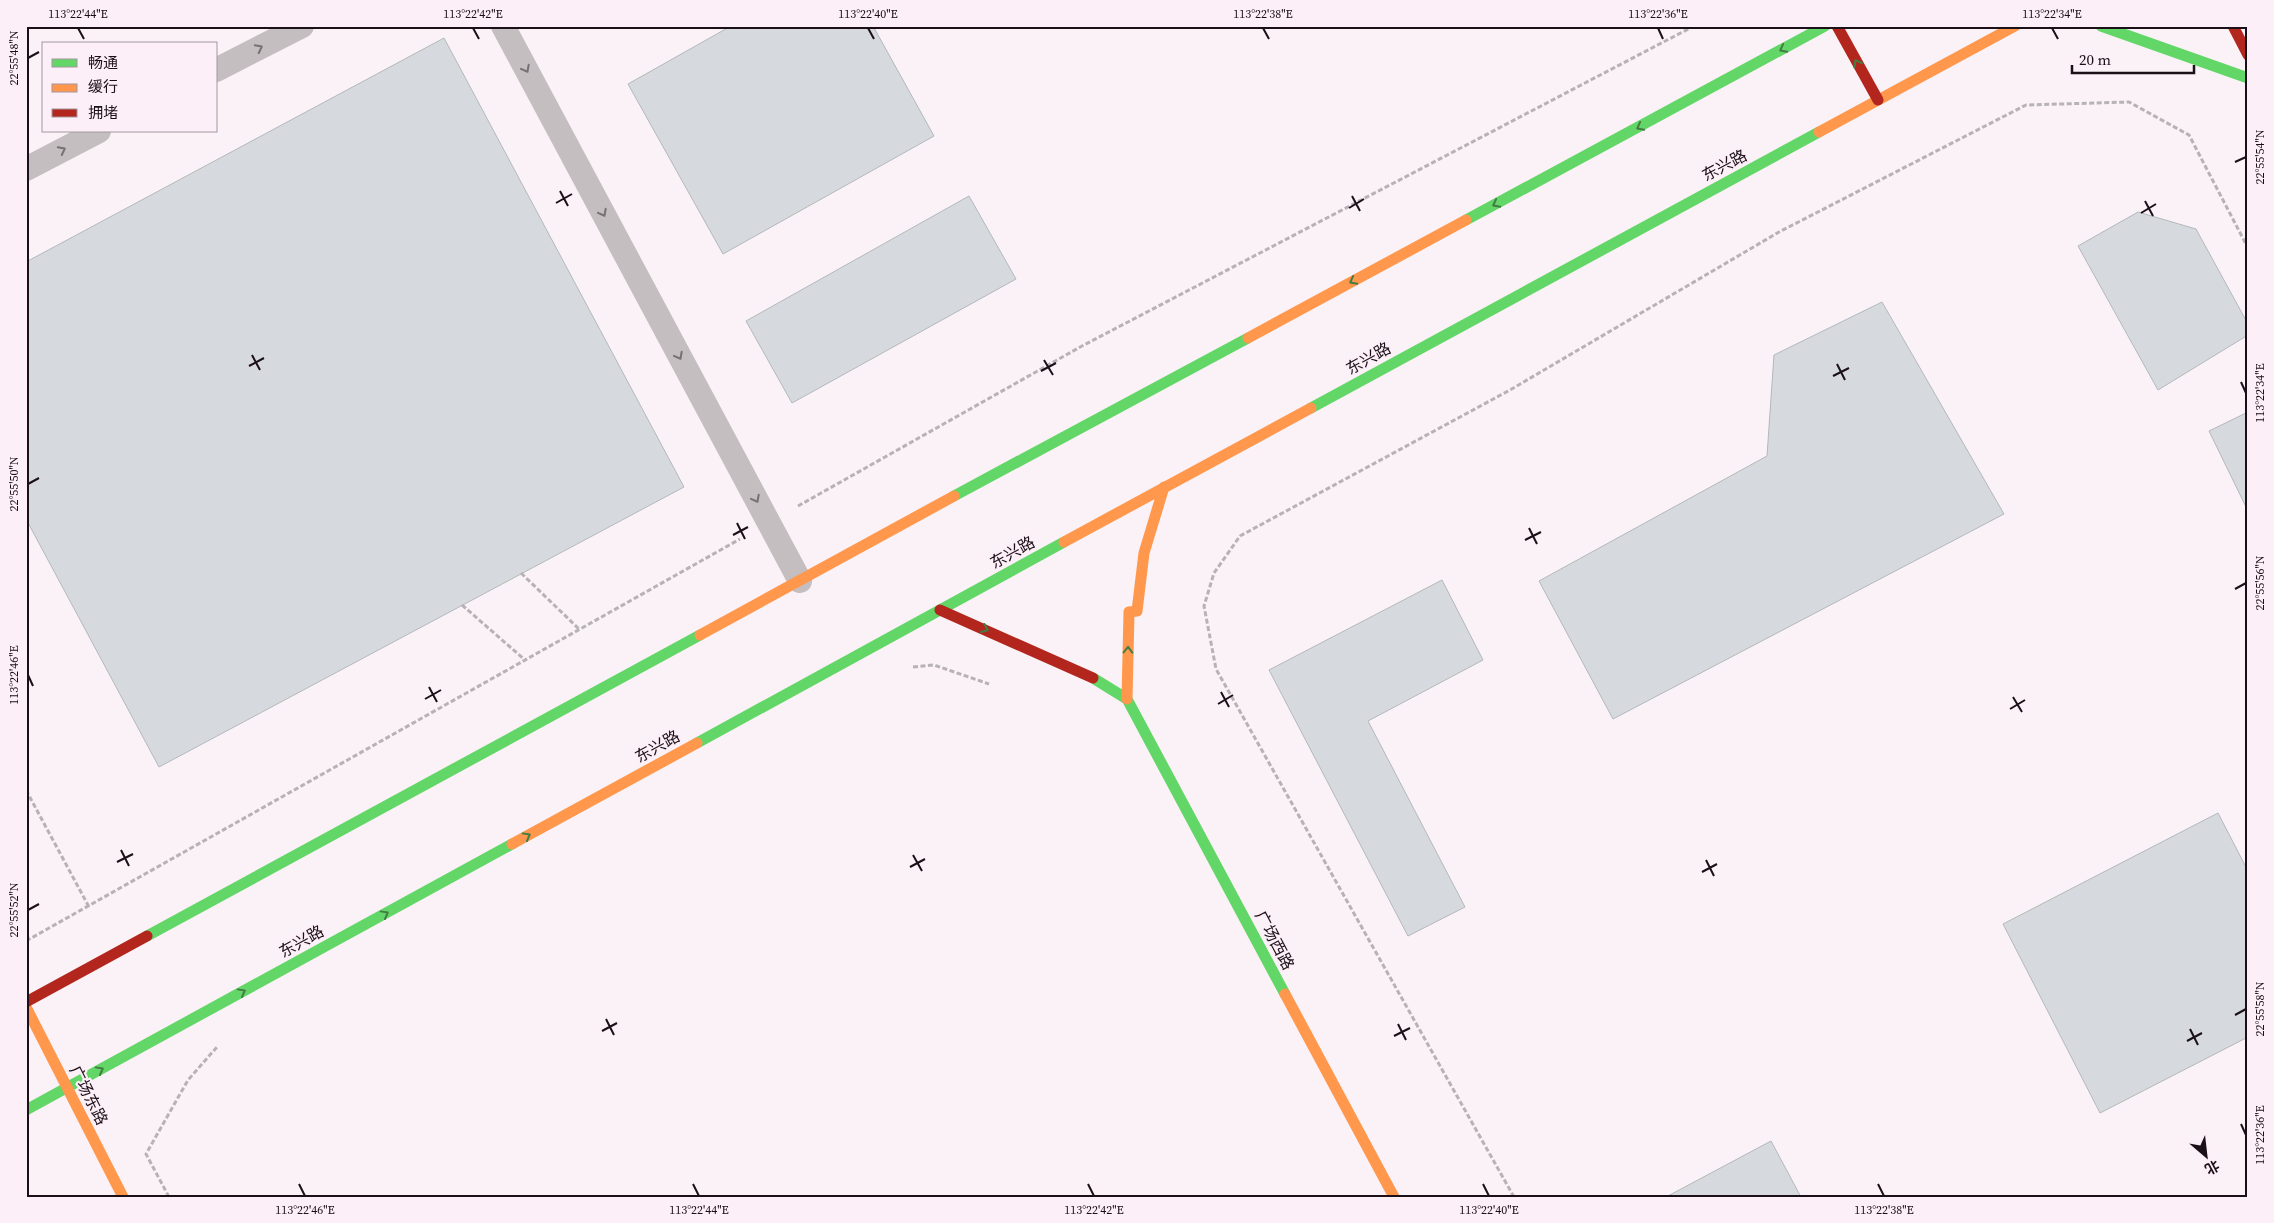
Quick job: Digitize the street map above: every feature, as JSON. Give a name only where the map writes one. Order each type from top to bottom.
[{"type":"main road","points":[[26,1002],[1826,26]]},
{"type":"main road","points":[[1837,26],[1878,100]]},
{"type":"main road","name":"东兴路","points":[[26,1110],[940,610],[2015,26]]},
{"type":"main road","points":[[2101,26],[2248,78]]},
{"type":"main road","points":[[2233,26],[2248,55]]},
{"type":"main road","points":[[1127,699],[1129,612],[1137,611],[1144,553],[1164,488]]},
{"type":"main road","points":[[940,610],[1098,680],[1127,699]]},
{"type":"main road","name":"广场西路","points":[[1127,699],[1394,1197]]},
{"type":"main road","name":"广场东路","points":[[26,1007],[123,1197]]},
{"type":"lane","points":[[218,69],[302,26]]},
{"type":"lane","points":[[503,26],[800,581]]},
{"type":"lane","points":[[26,169],[97,132]]},
{"type":"path","points":[[26,942],[1082,346],[1694,26]]},
{"type":"path","points":[[1514,1197],[1216,669],[1204,606],[1214,573],[1240,536],[1510,390],[1779,232],[2026,105],[2129,102],[2189,135],[2248,248]]},
{"type":"path","points":[[521,574],[580,630]]},
{"type":"path","points":[[462,605],[525,660]]},
{"type":"path","points":[[26,790],[89,907]]},
{"type":"building","points":[[731,26],[873,26],[934,136],[723,254],[628,84]]},
{"type":"building","points":[[444,38],[684,487],[159,767],[26,519],[26,262]]},
{"type":"building","points":[[969,196],[1016,279],[792,403],[746,321]]},
{"type":"building","points":[[2138,212],[2196,229],[2248,324],[2248,335],[2158,390],[2078,246]]},
{"type":"building","points":[[1882,302],[2004,514],[1613,719],[1539,581],[1767,456],[1774,355]]},
{"type":"building","points":[[2248,412],[2248,511],[2209,431]]},
{"type":"building","points":[[1442,580],[1483,660],[1368,721],[1465,907],[1408,936],[1269,670]]},
{"type":"building","points":[[2218,813],[2248,871],[2248,1037],[2100,1113],[2003,924]]},
{"type":"building","points":[[1771,1141],[1801,1197],[1666,1197]]},
{"type":"traffic: fast","points":[[1466,220],[1825,26]]},
{"type":"traffic: fast","points":[[2101,26],[2248,78]]},
{"type":"traffic: fast","points":[[1311,408],[1819,132]]},
{"type":"traffic: fast","points":[[954,496],[1248,338]]},
{"type":"traffic: fast","points":[[697,743],[1064,542]]},
{"type":"traffic: fast","points":[[147,936],[700,635]]},
{"type":"traffic: fast","points":[[1093,678],[1127,699],[1285,994]]},
{"type":"traffic: fast","points":[[26,1110],[512,844]]},
{"type":"traffic: slow","points":[[1819,132],[2015,26]]},
{"type":"traffic: slow","points":[[1248,338],[1466,220]]},
{"type":"traffic: slow","points":[[1064,542],[1311,408]]},
{"type":"traffic: slow","points":[[1127,699],[1129,612],[1137,611],[1144,553],[1164,487]]},
{"type":"traffic: slow","points":[[700,635],[954,496]]},
{"type":"traffic: slow","points":[[512,844],[697,743]]},
{"type":"traffic: slow","points":[[1285,994],[1394,1197]]},
{"type":"traffic: slow","points":[[26,1007],[123,1197]]},
{"type":"traffic: jam","points":[[1837,26],[1878,100]]},
{"type":"traffic: jam","points":[[2233,26],[2248,55]]},
{"type":"traffic: jam","points":[[940,610],[1093,678]]},
{"type":"traffic: jam","points":[[26,1002],[147,936]]}]
